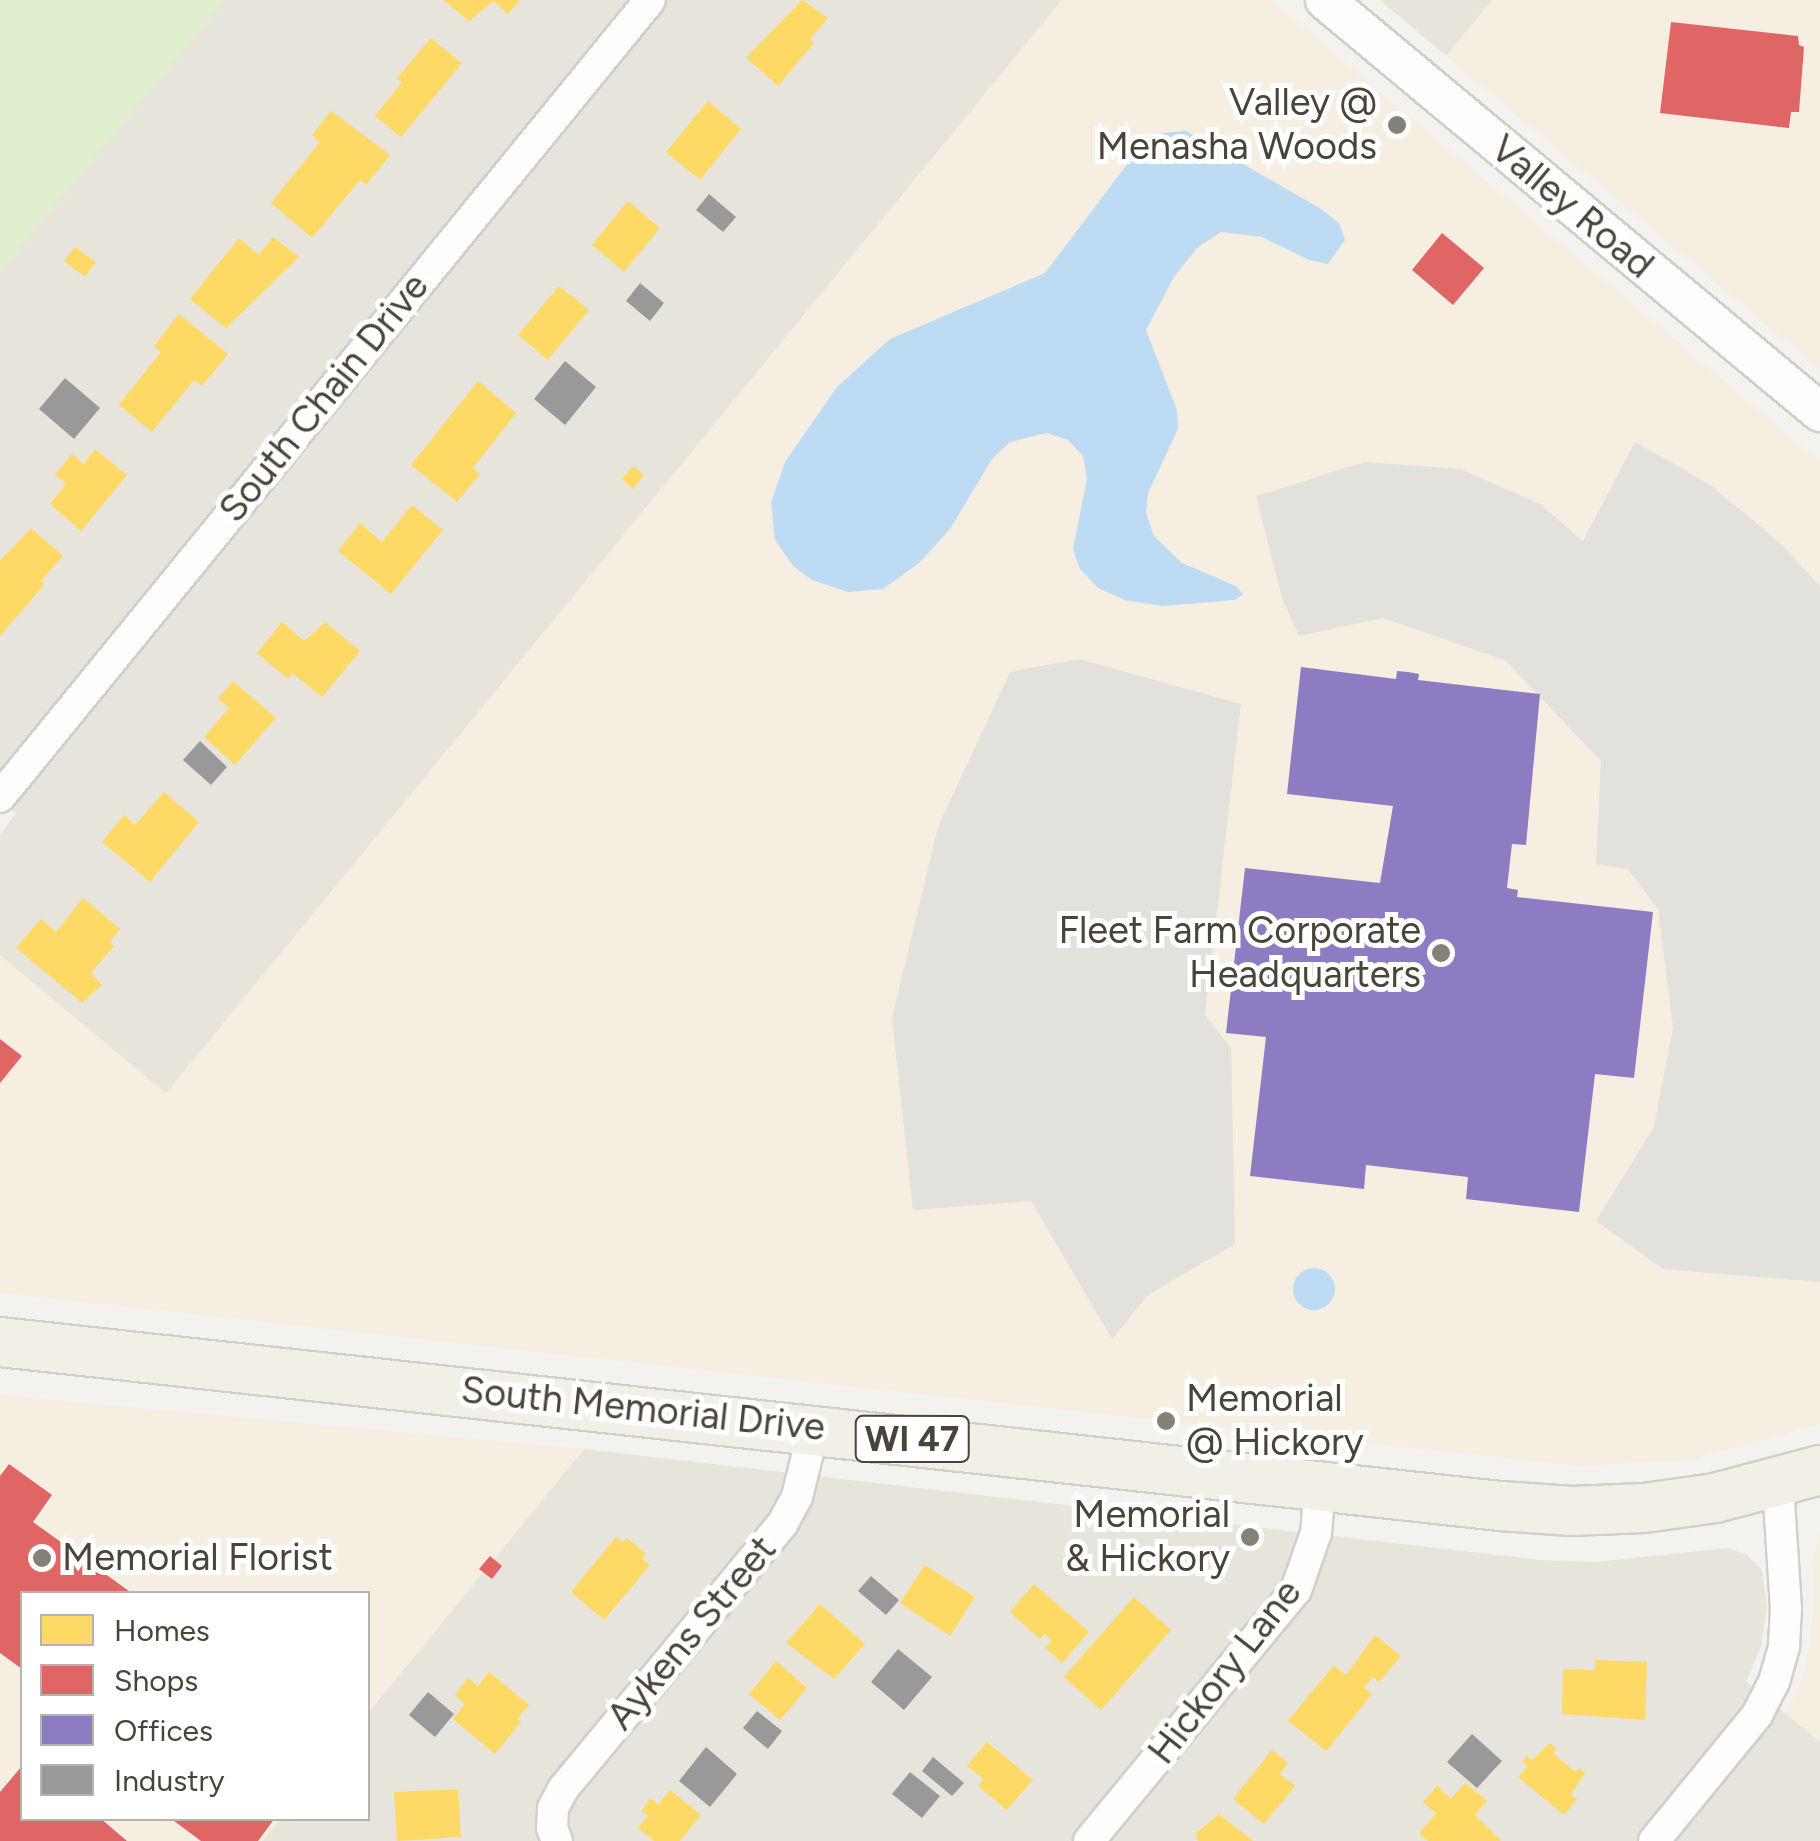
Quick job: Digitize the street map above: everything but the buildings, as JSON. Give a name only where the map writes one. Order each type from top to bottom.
[{"type":"main road","name":"South Memorial Drive","points":[[0,1342],[1572,1511],[1644,1508],[1799,1477]]},
{"type":"street","name":"South Chain Drive","points":[[0,797],[650,0]]},
{"type":"street","name":"Valley Road","points":[[1326,0],[1820,412]]},
{"type":"street","name":"Aykens Street","points":[[554,1835],[554,1808],[563,1790],[783,1522],[797,1497],[814,1428]]},
{"type":"street","points":[[1654,1841],[1757,1715],[1774,1682],[1784,1646],[1799,1477]]},
{"type":"street","name":"Hickory Lane","points":[[1089,1841],[1296,1590],[1316,1533],[1320,1484]]},
{"type":"shaded area","points":[[0,0],[1062,0],[166,1094],[0,955],[0,835],[16,813],[0,801]]},
{"type":"shaded area","points":[[1062,0],[1271,0],[1820,462],[1820,1424],[1690,1460],[1577,1466],[0,1293],[0,955],[166,1093]]},
{"type":"shaded area","points":[[1380,0],[1492,0],[1446,56]]},
{"type":"shaded area","points":[[1492,0],[1820,0],[1820,370],[1446,56]]},
{"type":"shaded area","points":[[1635,442],[1709,484],[1779,542],[1820,586],[1820,1282],[1663,1269],[1596,1221],[1654,1127],[1673,1028],[1658,909],[1628,869],[1596,864],[1601,761],[1505,660],[1383,618],[1299,636],[1282,598],[1256,496],[1365,462],[1460,469],[1540,504],[1583,541]]},
{"type":"shaded area","points":[[1079,659],[1241,704],[1205,1015],[1231,1048],[1235,1244],[1148,1295],[1112,1339],[1031,1201],[913,1210],[892,1018],[938,827],[1010,672]]},
{"type":"shaded area","points":[[0,1395],[584,1449],[370,1711],[370,1591],[20,1591],[20,1821],[279,1821],[262,1841],[0,1841]]},
{"type":"shaded area","points":[[584,1449],[1540,1560],[1596,1562],[1728,1548],[1747,1555],[1762,1570],[1767,1606],[1761,1647],[1746,1682],[1820,1741],[1820,1841],[262,1841],[279,1821],[370,1821],[370,1711]]},
{"type":"shaded area","points":[[1820,1534],[1820,1741],[1786,1714],[1806,1669],[1814,1608],[1813,1559]]},
{"type":"green space","points":[[0,0],[225,0],[0,272]]},
{"type":"water","points":[[1186,131],[1321,209],[1339,223],[1345,240],[1328,264],[1309,260],[1262,237],[1221,232],[1197,248],[1174,277],[1146,330],[1177,410],[1178,429],[1148,493],[1146,513],[1154,536],[1182,563],[1236,586],[1243,594],[1235,600],[1162,606],[1125,600],[1098,588],[1080,569],[1073,549],[1087,479],[1083,456],[1068,440],[1047,433],[1010,442],[992,459],[950,529],[919,563],[883,589],[848,592],[812,580],[794,567],[775,540],[771,503],[785,462],[837,387],[890,339],[1045,273],[1144,142],[1163,133]]},
{"type":"water","points":[[1314,1268],[1329,1274],[1335,1289],[1329,1304],[1314,1310],[1299,1304],[1293,1289],[1299,1274]]},
{"type":"place","name":"Valley @ Menasha Woods","points":[[1397,125]]},
{"type":"place","name":"Fleet Farm Corporate Headquarters","points":[[1441,953]]},
{"type":"place","name":"Memorial @ Hickory","points":[[1166,1421]]},
{"type":"place","name":"Memorial & Hickory","points":[[1250,1537]]},
{"type":"place","name":"Memorial Florist","points":[[42,1558]]}]
